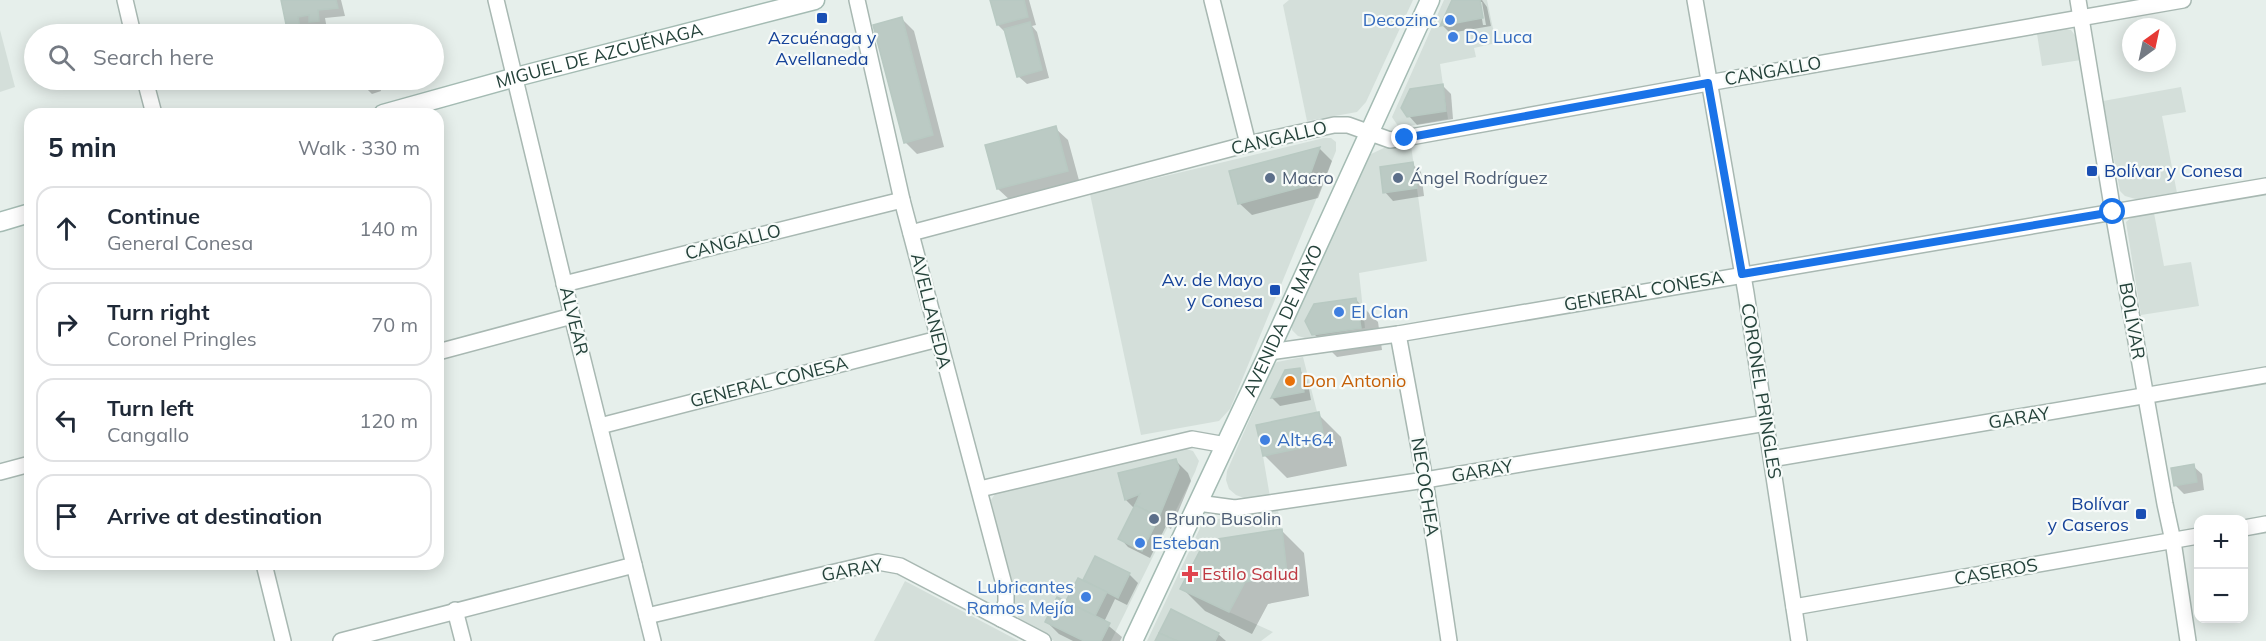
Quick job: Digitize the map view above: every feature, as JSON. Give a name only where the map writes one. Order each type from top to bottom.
[{"type":"main road","name":"MIGUEL DE AZCUÉNAGA","points":[[405,108],[815,0]]},
{"type":"main road","name":"AVENIDA DE MAYO","points":[[1133,641],[1226,445],[1430,0]]},
{"type":"main road","points":[[0,222],[24,215]]},
{"type":"street","points":[[125,0],[131,24]]},
{"type":"street","name":"ALVEAR","points":[[496,0],[653,641]]},
{"type":"street","name":"AVELLANEDA","points":[[857,0],[902,200],[1006,592],[1006,602],[1001,619]]},
{"type":"street","points":[[1212,0],[1248,144]]},
{"type":"street","name":"CORONEL PRINGLES","points":[[1695,0],[1772,459],[1798,641]]},
{"type":"street","name":"BOLÍVAR","points":[[2078,0],[2145,397],[2173,541],[2188,641]]},
{"type":"street","name":"CANGALLO","points":[[911,234],[1248,144],[1334,125],[1348,124],[1390,140],[1405,138],[2183,0]]},
{"type":"street","points":[[148,90],[152,108]]},
{"type":"street","name":"GENERAL CONESA","points":[[1269,352],[1398,334],[2266,186]]},
{"type":"street","name":"CANGALLO","points":[[564,284],[902,200]]},
{"type":"street","points":[[444,350],[572,316]]},
{"type":"street","name":"NECOCHEA","points":[[1398,334],[1425,480],[1449,641]]},
{"type":"street","name":"GENERAL CONESA","points":[[600,426],[938,339]]},
{"type":"street","name":"GARAY","points":[[1772,459],[2266,375]]},
{"type":"street","name":"GARAY","points":[[1198,503],[1235,508],[1425,480],[1766,423]]},
{"type":"street","points":[[980,489],[1192,439],[1226,445]]},
{"type":"street","points":[[0,472],[24,466]]},
{"type":"street","points":[[2248,527],[2266,524]]},
{"type":"street","name":"CASEROS","points":[[1794,607],[2194,537]]},
{"type":"street","name":"GARAY","points":[[647,616],[878,562],[900,566],[1043,641]]},
{"type":"street","points":[[340,641],[634,565]]},
{"type":"street","points":[[265,570],[283,641]]},
{"type":"street","points":[[455,610],[463,641]]},
{"type":"shaded area","points":[[1289,0],[1413,0],[1366,102],[1357,112],[1307,121],[1283,5]]},
{"type":"shaded area","points":[[1444,0],[1487,0],[1496,43],[1474,48],[1476,57],[1440,64],[1448,119],[1398,126],[1392,117]]},
{"type":"shaded area","points":[[0,30],[15,87],[0,92]]},
{"type":"shaded area","points":[[2071,30],[2077,38],[2081,60],[2042,66],[2037,34]]},
{"type":"shaded area","points":[[2181,87],[2186,112],[2162,116],[2177,193],[2139,200],[2125,196],[2120,191],[2103,101]]},
{"type":"shaded area","points":[[1331,138],[1336,142],[1336,151],[1230,409],[1219,421],[1141,435],[1090,194]]},
{"type":"shaded area","points":[[1411,145],[1427,261],[1359,273],[1365,328],[1305,338],[1298,336],[1292,330],[1292,323],[1369,155],[1386,147]]},
{"type":"shaded area","points":[[2154,213],[2164,266],[2191,262],[2199,306],[2141,315],[2126,222],[2132,217]]},
{"type":"shaded area","points":[[1303,357],[1325,443],[1263,456],[1270,497],[1244,498],[1236,495],[1229,489],[1226,480],[1227,471],[1273,366],[1277,362]]},
{"type":"shaded area","points":[[1183,448],[1193,451],[1199,461],[1195,472],[1111,641],[1054,641],[1019,621],[991,500],[998,489]]},
{"type":"shaded area","points":[[1278,510],[1287,574],[1245,582],[1229,612],[1273,632],[1261,641],[1147,641],[1201,526],[1210,520]]},
{"type":"shaded area","points":[[905,581],[1019,641],[874,641]]},
{"type":"building","points":[[281,0],[336,0],[338,8],[318,10],[319,21],[309,22],[309,15],[298,17],[299,24],[286,24]]},
{"type":"building","points":[[990,0],[1024,0],[1028,17],[997,25]]},
{"type":"building","points":[[1452,0],[1480,0],[1483,18],[1440,26]]},
{"type":"building","points":[[902,17],[933,135],[904,143],[873,25]]},
{"type":"building","points":[[1030,22],[1042,70],[1017,77],[1004,29]]},
{"type":"building","points":[[1443,84],[1446,111],[1407,117],[1401,108],[1410,89]]},
{"type":"building","points":[[1056,126],[1068,171],[997,189],[985,145]]},
{"type":"building","name":"Macro","points":[[1320,147],[1306,186],[1238,204],[1229,171]]},
{"type":"building","name":"Ángel Rodríguez","points":[[1413,162],[1417,188],[1383,193],[1380,167]]},
{"type":"building","points":[[1356,298],[1361,328],[1312,335],[1305,321],[1314,304]]},
{"type":"building","name":"Don Antonio","points":[[1300,368],[1304,392],[1271,398],[1285,370]]},
{"type":"building","points":[[1319,412],[1325,443],[1263,456],[1256,425]]},
{"type":"building","points":[[1176,459],[1179,468],[1159,517],[1135,505],[1140,494],[1125,500],[1118,473]]},
{"type":"building","points":[[2194,464],[2197,482],[2174,486],[2171,468]]},
{"type":"building","points":[[1135,505],[1159,517],[1142,551],[1118,539]]},
{"type":"building","points":[[1282,529],[1287,574],[1245,582],[1229,612],[1180,589],[1205,541]]},
{"type":"building","points":[[1095,556],[1130,573],[1118,598],[1083,580]]},
{"type":"building","name":"Lubricantes Ramos Mejía","points":[[1078,578],[1107,592],[1095,616],[1066,601]]},
{"type":"building","points":[[1057,597],[1110,623],[1101,641],[1084,641],[1045,622]]},
{"type":"building","points":[[1171,609],[1219,633],[1215,641],[1177,641],[1159,633]]},
{"type":"building","points":[[1159,633],[1177,641],[1155,641]]},
{"type":"place","name":"Azcuénaga y Avellaneda","points":[[822,18]]},
{"type":"place","name":"Decozinc","points":[[1450,20]]},
{"type":"place","name":"De Luca","points":[[1453,37]]},
{"type":"place","name":"Bolívar y Conesa","points":[[2092,171]]},
{"type":"place","name":"Macro","points":[[1270,178]]},
{"type":"place","name":"Ángel Rodríguez","points":[[1398,178]]},
{"type":"place","name":"Av. de Mayo y Conesa","points":[[1275,290]]},
{"type":"place","name":"El Clan","points":[[1339,312]]},
{"type":"place","name":"Don Antonio","points":[[1290,381]]},
{"type":"place","name":"Alt+64","points":[[1265,440]]},
{"type":"place","name":"Bolívar y Caseros","points":[[2141,514]]},
{"type":"place","name":"Bruno Busolin","points":[[1154,519]]},
{"type":"place","name":"Esteban","points":[[1140,543]]},
{"type":"place","name":"Estilo Salud","points":[[1190,574]]},
{"type":"place","name":"Lubricantes Ramos Mejía","points":[[1086,597]]},
{"type":"route","points":[[1405,138],[1708,83],[1742,274],[2113,212]]}]
